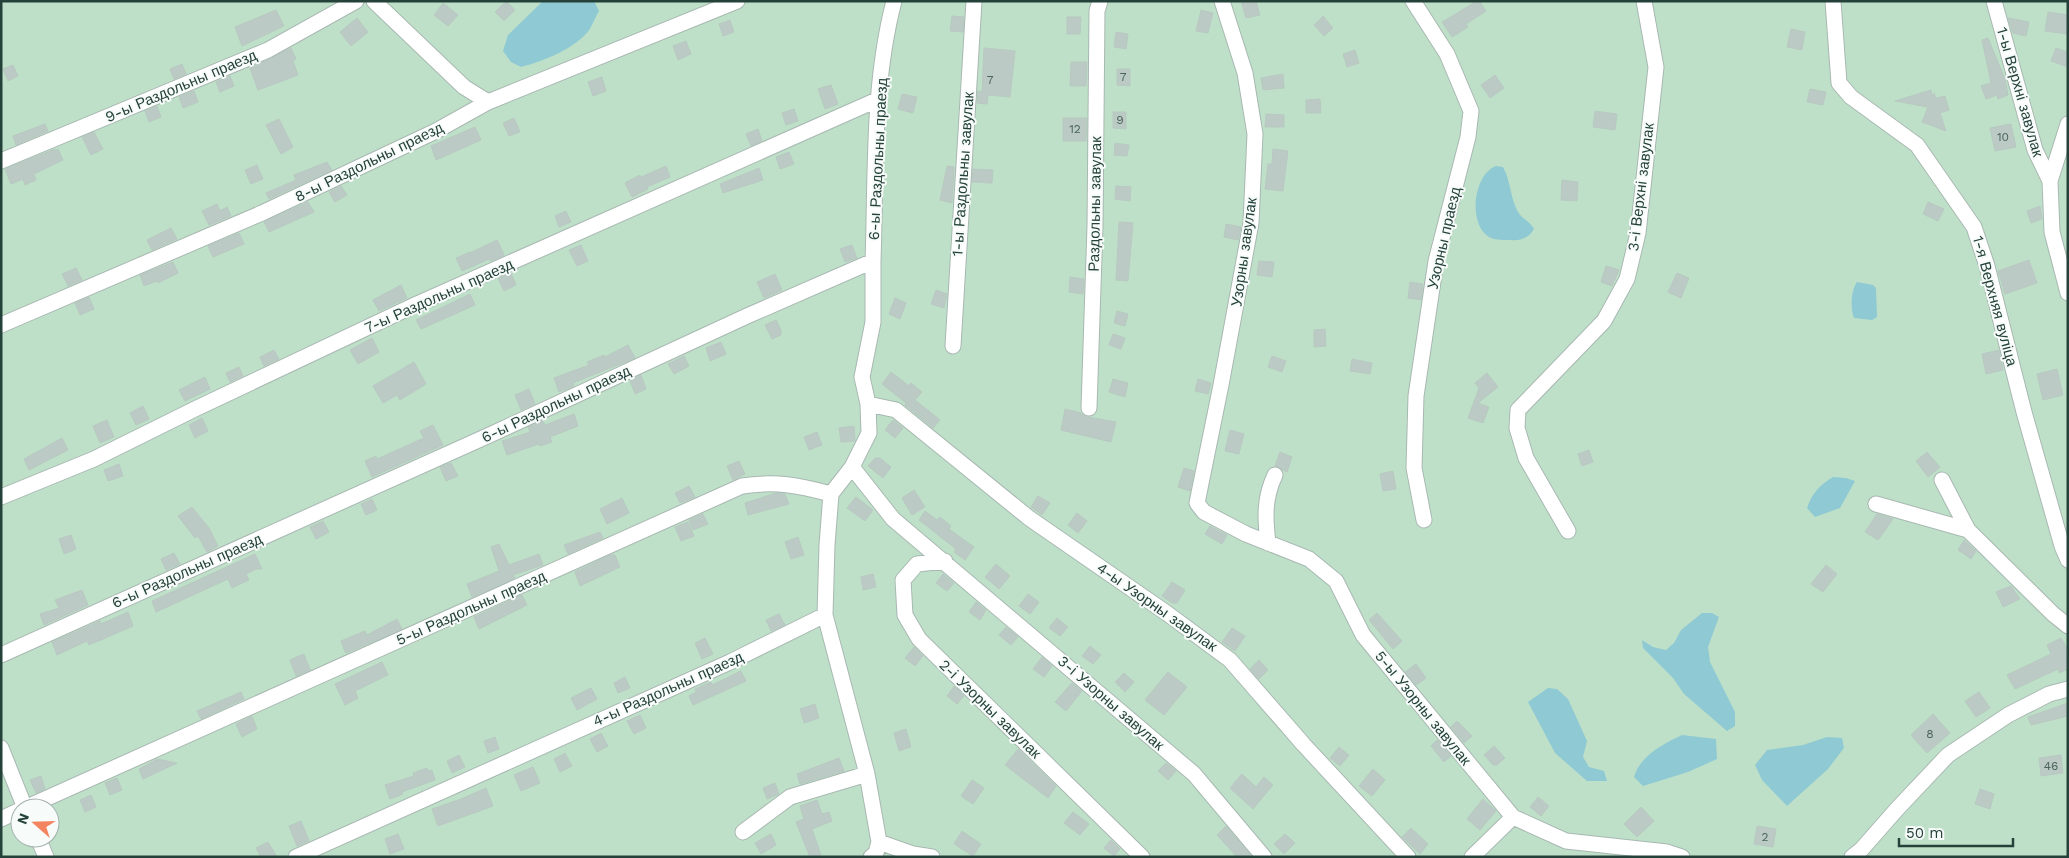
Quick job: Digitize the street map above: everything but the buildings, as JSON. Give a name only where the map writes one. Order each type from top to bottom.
[{"type":"lane","name":"9-ы Раздольны праезд","points":[[1,161],[268,50],[356,1]]},
{"type":"lane","points":[[374,1],[464,87],[488,102]]},
{"type":"lane","name":"8-ы Раздольны праезд","points":[[1,326],[262,213],[436,131],[488,102],[738,1]]},
{"type":"lane","name":"6-ы Раздольны праезд","points":[[1,655],[494,433],[747,316],[873,261],[879,99],[888,24],[894,1]]},
{"type":"lane","name":"1-ы Раздольны завулак","points":[[953,346],[974,1]]},
{"type":"lane","name":"Раздольны завулак","points":[[1089,408],[1095,226],[1097,11],[1100,1]]},
{"type":"lane","name":"Узорны завулак","points":[[1197,503],[1251,223],[1255,134],[1245,72],[1222,1]]},
{"type":"lane","name":"Узорны праезд","points":[[1413,1],[1447,54],[1471,111],[1468,137],[1436,260],[1416,396],[1414,468],[1424,520]]},
{"type":"lane","name":"3-і Верхні завулак","points":[[1568,531],[1526,458],[1517,428],[1518,410],[1604,321],[1626,279],[1638,233],[1656,67],[1644,1]]},
{"type":"lane","name":"1-я Верхняя вуліца","points":[[1833,1],[1839,83],[1851,98],[1917,145],[1974,227],[1987,266],[2026,422],[2062,546],[2068,560]]},
{"type":"lane","name":"1-ы Верхні завулак","points":[[1994,1],[2035,150],[2050,181]]},
{"type":"lane","name":"7-ы Раздольны праезд","points":[[1,497],[94,459],[417,304],[879,99]]},
{"type":"lane","name":"1-ы Верхні завулак","points":[[2068,124],[2050,181],[2052,232],[2068,293]]},
{"type":"lane","points":[[871,857],[876,853],[879,842],[867,774],[825,615],[831,494],[852,467],[869,433],[868,404],[862,377],[873,322],[873,261]]},
{"type":"lane","name":"4-ы Узорны завулак","points":[[868,404],[896,410],[1029,518],[1168,614],[1230,660],[1304,745],[1408,857]]},
{"type":"lane","name":"3-і Узорны завулак","points":[[852,467],[893,519],[945,561],[1194,774],[1264,857]]},
{"type":"lane","points":[[1268,543],[1265,514],[1267,495],[1275,475]]},
{"type":"lane","points":[[1942,480],[1968,530],[2053,614],[2068,626]]},
{"type":"lane","name":"5-ы Раздольны праезд","points":[[47,798],[742,486],[766,482],[795,484],[831,494]]},
{"type":"lane","name":"5-ы Узорны завулак","points":[[1197,503],[1204,512],[1246,534],[1309,559],[1336,581],[1363,635],[1513,817],[1566,841],[1667,852],[1682,857]]},
{"type":"lane","points":[[1876,504],[1968,530]]},
{"type":"lane","name":"2-і Узорны завулак","points":[[945,561],[917,564],[903,580],[905,615],[919,639],[1142,857]]},
{"type":"lane","name":"4-ы Раздольны праезд","points":[[296,857],[730,662],[825,615]]},
{"type":"lane","points":[[1852,857],[1862,850],[1948,755],[2008,715],[2049,694],[2068,689]]},
{"type":"lane","points":[[1,748],[21,798]]},
{"type":"lane","points":[[743,832],[790,797],[867,774]]},
{"type":"lane","points":[[1472,857],[1513,817]]},
{"type":"lane","points":[[879,842],[913,854],[932,857]]},
{"type":"green space","points":[[1,1],[2068,1],[2068,857],[1,857]]},
{"type":"water","points":[[543,1],[594,1],[599,11],[590,29],[576,43],[549,58],[521,67],[511,62],[503,51],[508,35]]},
{"type":"water","points":[[1496,166],[1503,167],[1518,212],[1534,229],[1530,235],[1524,238],[1498,240],[1491,238],[1483,232],[1478,223],[1476,201],[1478,189],[1488,171]]},
{"type":"water","points":[[1857,282],[1873,285],[1876,288],[1877,317],[1872,320],[1854,318],[1852,300],[1853,290]]},
{"type":"water","points":[[1833,477],[1855,481],[1840,508],[1815,517],[1807,508],[1811,498],[1824,483]]},
{"type":"water","points":[[1702,613],[1712,613],[1719,617],[1708,647],[1710,662],[1735,712],[1735,726],[1727,731],[1684,694],[1673,678],[1643,648],[1642,640],[1653,647],[1666,650],[1674,643],[1681,630]]},
{"type":"water","points":[[1548,688],[1557,689],[1568,699],[1587,741],[1583,757],[1589,767],[1604,771],[1607,781],[1587,781],[1555,753],[1528,702]]},
{"type":"water","points":[[1682,735],[1716,739],[1717,759],[1688,772],[1643,786],[1634,777],[1641,763],[1660,747]]},
{"type":"water","points":[[1827,737],[1842,738],[1844,748],[1828,769],[1787,806],[1762,780],[1755,765],[1767,750],[1803,745]]}]
